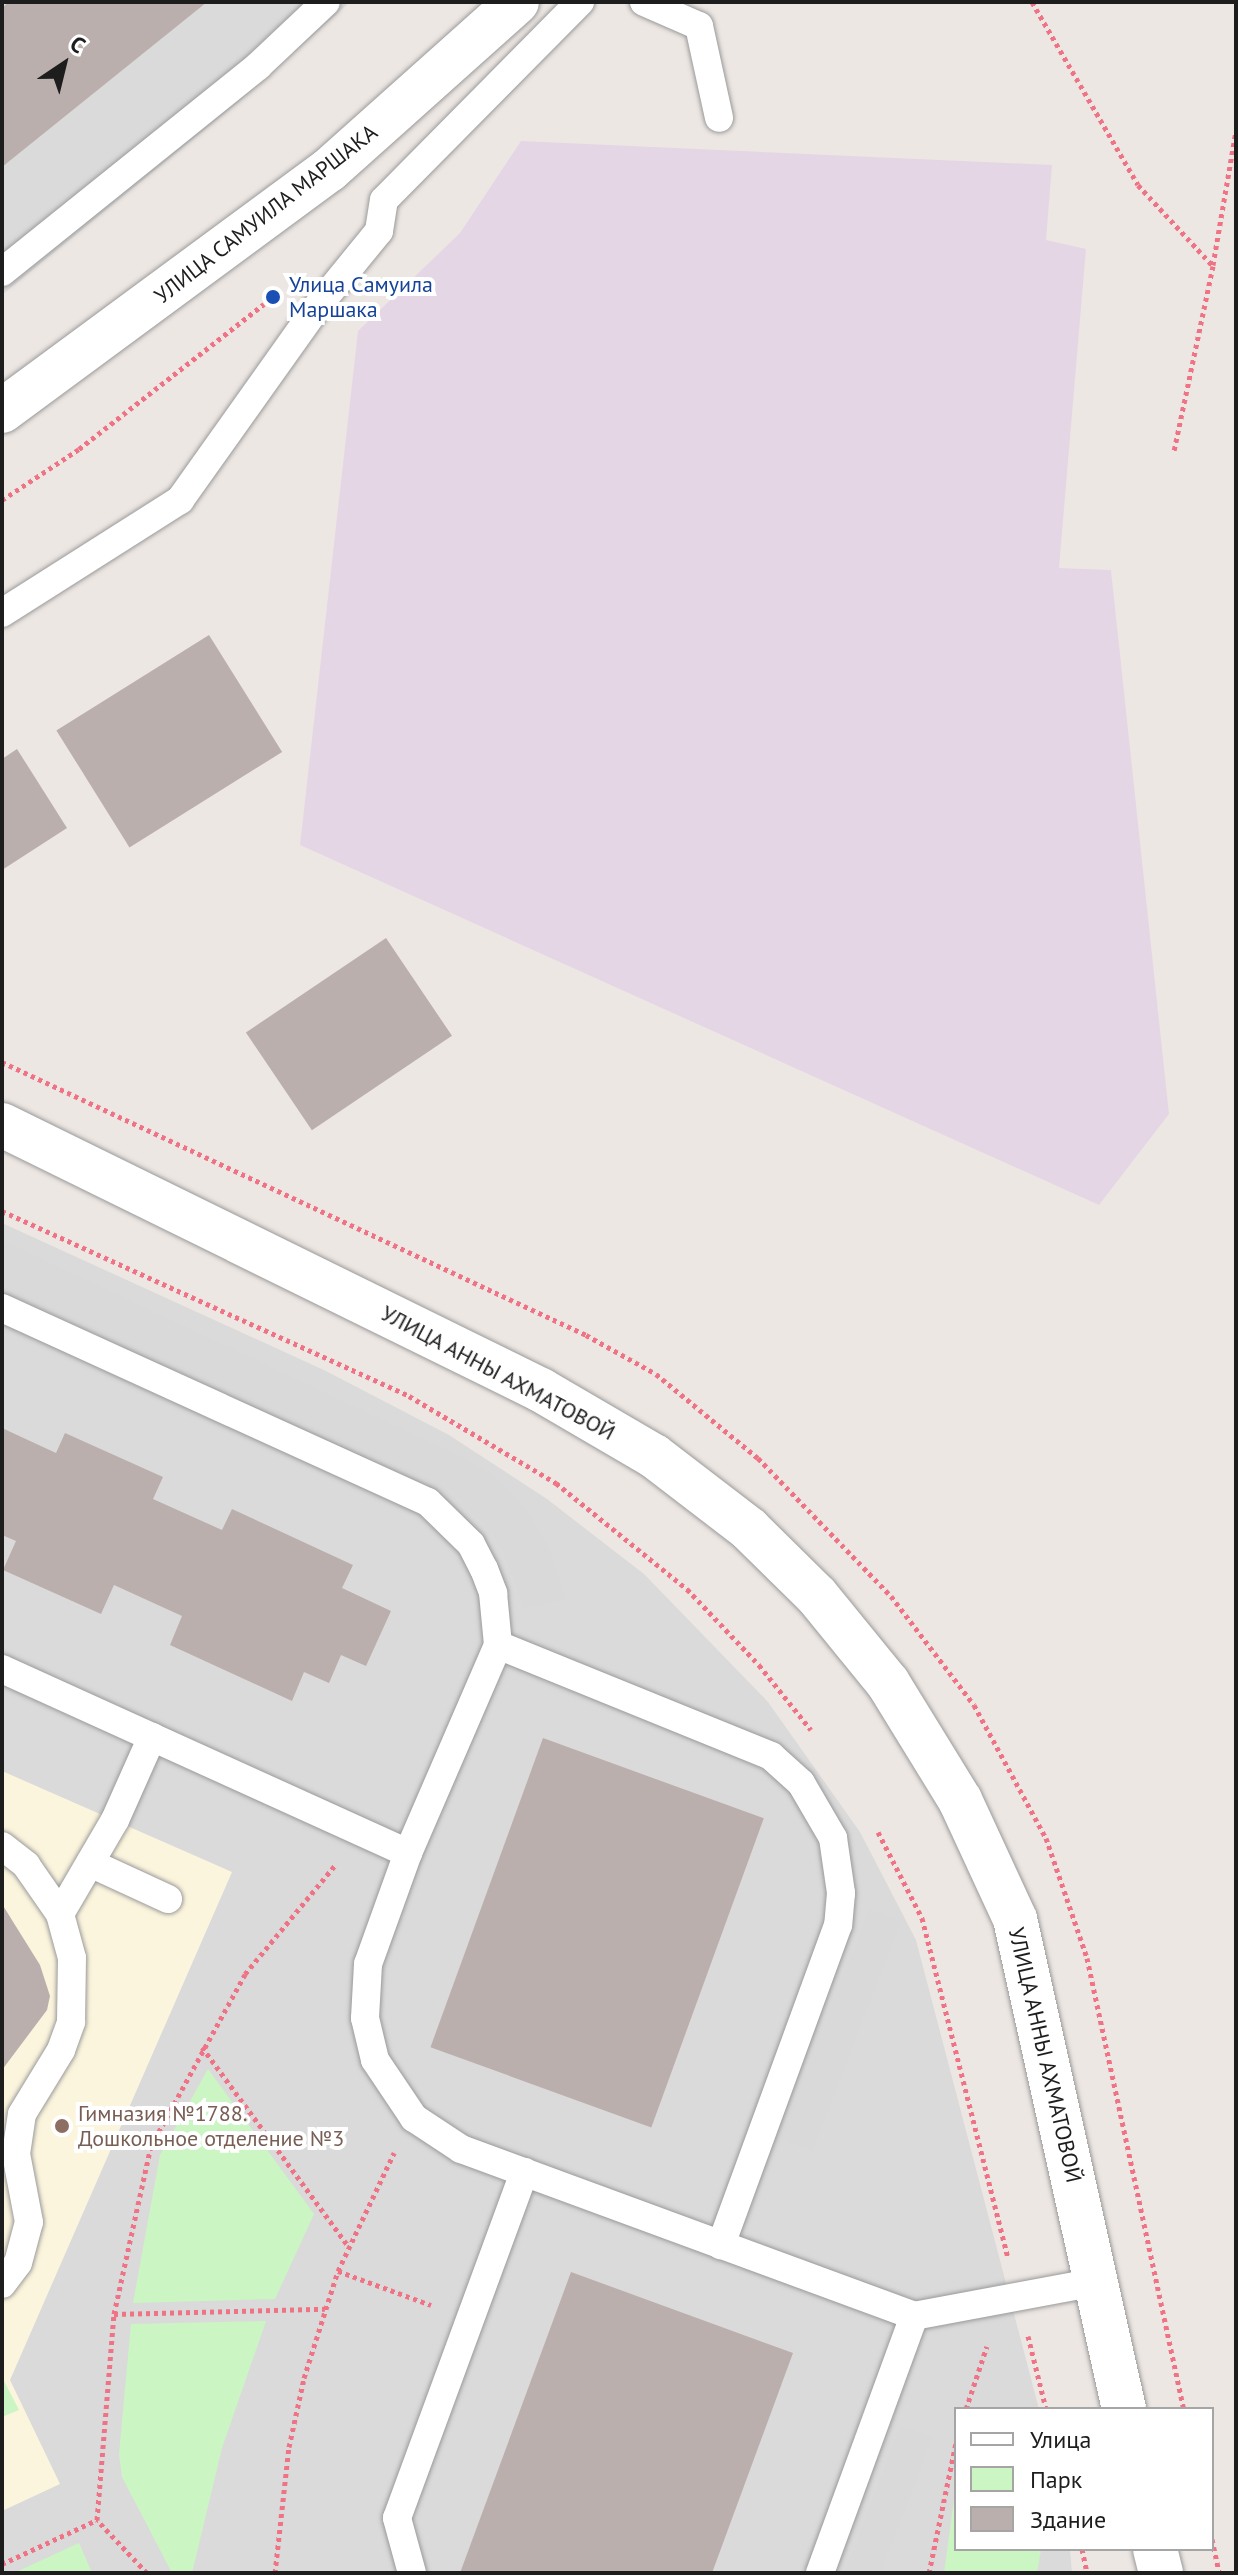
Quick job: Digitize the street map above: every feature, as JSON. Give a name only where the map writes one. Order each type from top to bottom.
[{"type":"street","name":"УЛИЦА САМУИЛА МАРШАКА","points":[[2,411],[329,170],[517,2]]},
{"type":"street","name":"УЛИЦА АННЫ АХМАТОВОЙ","points":[[2,1125],[541,1390],[654,1456],[749,1529],[817,1596],[888,1683],[960,1800],[1015,1919],[1124,2407]]},
{"type":"street","points":[[1156,2551],[1161,2573]]},
{"type":"lane","points":[[2,272],[258,66],[326,2]]},
{"type":"lane","points":[[2,613],[180,500],[317,307],[379,231],[384,200],[580,2]]},
{"type":"lane","points":[[644,2],[699,26],[719,118]]},
{"type":"lane","points":[[2,1308],[428,1502],[471,1544],[484,1569],[493,1593],[498,1645],[408,1853],[368,1964],[365,2018],[375,2060],[414,2118],[461,2149],[914,2316],[1096,2282]]},
{"type":"lane","points":[[498,1645],[771,1756],[801,1783],[833,1838],[841,1893],[838,1925],[721,2245]]},
{"type":"lane","points":[[2,1669],[408,1853]]},
{"type":"lane","points":[[60,1914],[90,1863],[152,1737]]},
{"type":"lane","points":[[2,1846],[26,1865],[60,1914],[72,1958],[71,2022],[61,2050],[22,2114],[16,2154],[29,2222],[18,2263],[2,2284]]},
{"type":"lane","points":[[90,1863],[168,1899]]},
{"type":"lane","points":[[412,2573],[397,2518],[524,2172]]},
{"type":"lane","points":[[820,2573],[914,2316]]},
{"type":"path","points":[[1032,2],[1138,185],[1213,266]]},
{"type":"path","points":[[1174,451],[1213,266],[1236,131]]},
{"type":"path","points":[[2,1211],[409,1396]]},
{"type":"path","points":[[147,2573],[97,2520],[114,2314],[151,2146],[202,2047],[265,1946],[363,1834]]},
{"type":"path","points":[[202,2047],[348,2246]]},
{"type":"path","points":[[275,2573],[289,2447],[325,2309],[348,2246],[414,2118]]},
{"type":"path","points":[[338,2271],[470,2320]]},
{"type":"path","points":[[967,2407],[1004,2299]]},
{"type":"path","points":[[114,2314],[325,2309]]},
{"type":"path","points":[[929,2573],[954,2453]]},
{"type":"path","points":[[2,2564],[97,2520]]},
{"type":"path","points":[[1214,2549],[1219,2573]]},
{"type":"path","points":[[1082,2551],[1087,2573]]},
{"type":"shaded area","points":[[2,2],[350,2],[236,104],[2,295]]},
{"type":"shaded area","points":[[521,141],[1052,165],[1046,240],[1086,249],[1059,568],[1111,570],[1169,1114],[1099,1205],[300,845],[358,331],[460,233]]},
{"type":"shaded area","points":[[2,1223],[326,1371],[449,1435],[547,1499],[644,1574],[768,1702],[860,1832],[916,1940],[1038,2407],[954,2407],[954,2551],[1070,2551],[1072,2573],[2,2573]]},
{"type":"shaded area","points":[[2,1240],[472,1462],[498,1479],[530,1514],[549,1548],[566,1599],[524,1609],[501,1547],[481,1521],[450,1497],[2,1290]]},
{"type":"shaded area","name":"Гимназия №1788. Дошкольное отделение №3","points":[[2,1771],[232,1872],[10,2380],[60,2484],[2,2511]]},
{"type":"shaded area","points":[[869,1909],[901,1921],[813,2151],[781,2139]]},
{"type":"shaded area","points":[[901,2425],[933,2437],[881,2573],[844,2573]]},
{"type":"green space","points":[[208,2069],[314,2214],[275,2299],[133,2303],[160,2155]]},
{"type":"green space","points":[[266,2321],[222,2448],[192,2573],[172,2573],[122,2477],[119,2454],[131,2324]]},
{"type":"green space","points":[[2,2377],[19,2410],[2,2417]]},
{"type":"green space","points":[[954,2500],[954,2551],[1041,2551],[1037,2573],[944,2573]]},
{"type":"green space","points":[[79,2543],[92,2573],[14,2573]]},
{"type":"building","points":[[9,2],[207,2],[2,167],[2,8]]},
{"type":"building","points":[[209,635],[282,752],[129,847],[56,730]]},
{"type":"building","points":[[17,749],[67,828],[2,870],[2,759]]},
{"type":"building","points":[[386,938],[452,1036],[312,1130],[246,1033]]},
{"type":"building","points":[[2,1428],[56,1453],[65,1433],[163,1477],[153,1499],[222,1530],[232,1509],[353,1565],[342,1588],[391,1611],[366,1666],[341,1655],[329,1683],[304,1672],[292,1701],[170,1645],[182,1616],[114,1585],[101,1614],[3,1570],[16,1541],[2,1535]]},
{"type":"building","points":[[543,1738],[764,1818],[651,2128],[430,2047]]},
{"type":"building","points":[[2,1904],[40,1965],[50,1996],[47,2010],[2,2070]]},
{"type":"building","points":[[571,2272],[793,2353],[712,2573],[460,2573]]},
{"type":"place","name":"Улица Самуила Маршака","points":[[273,297]]},
{"type":"place","name":"Гимназия №1788. Дошкольное отделение №3","points":[[62,2126]]}]
